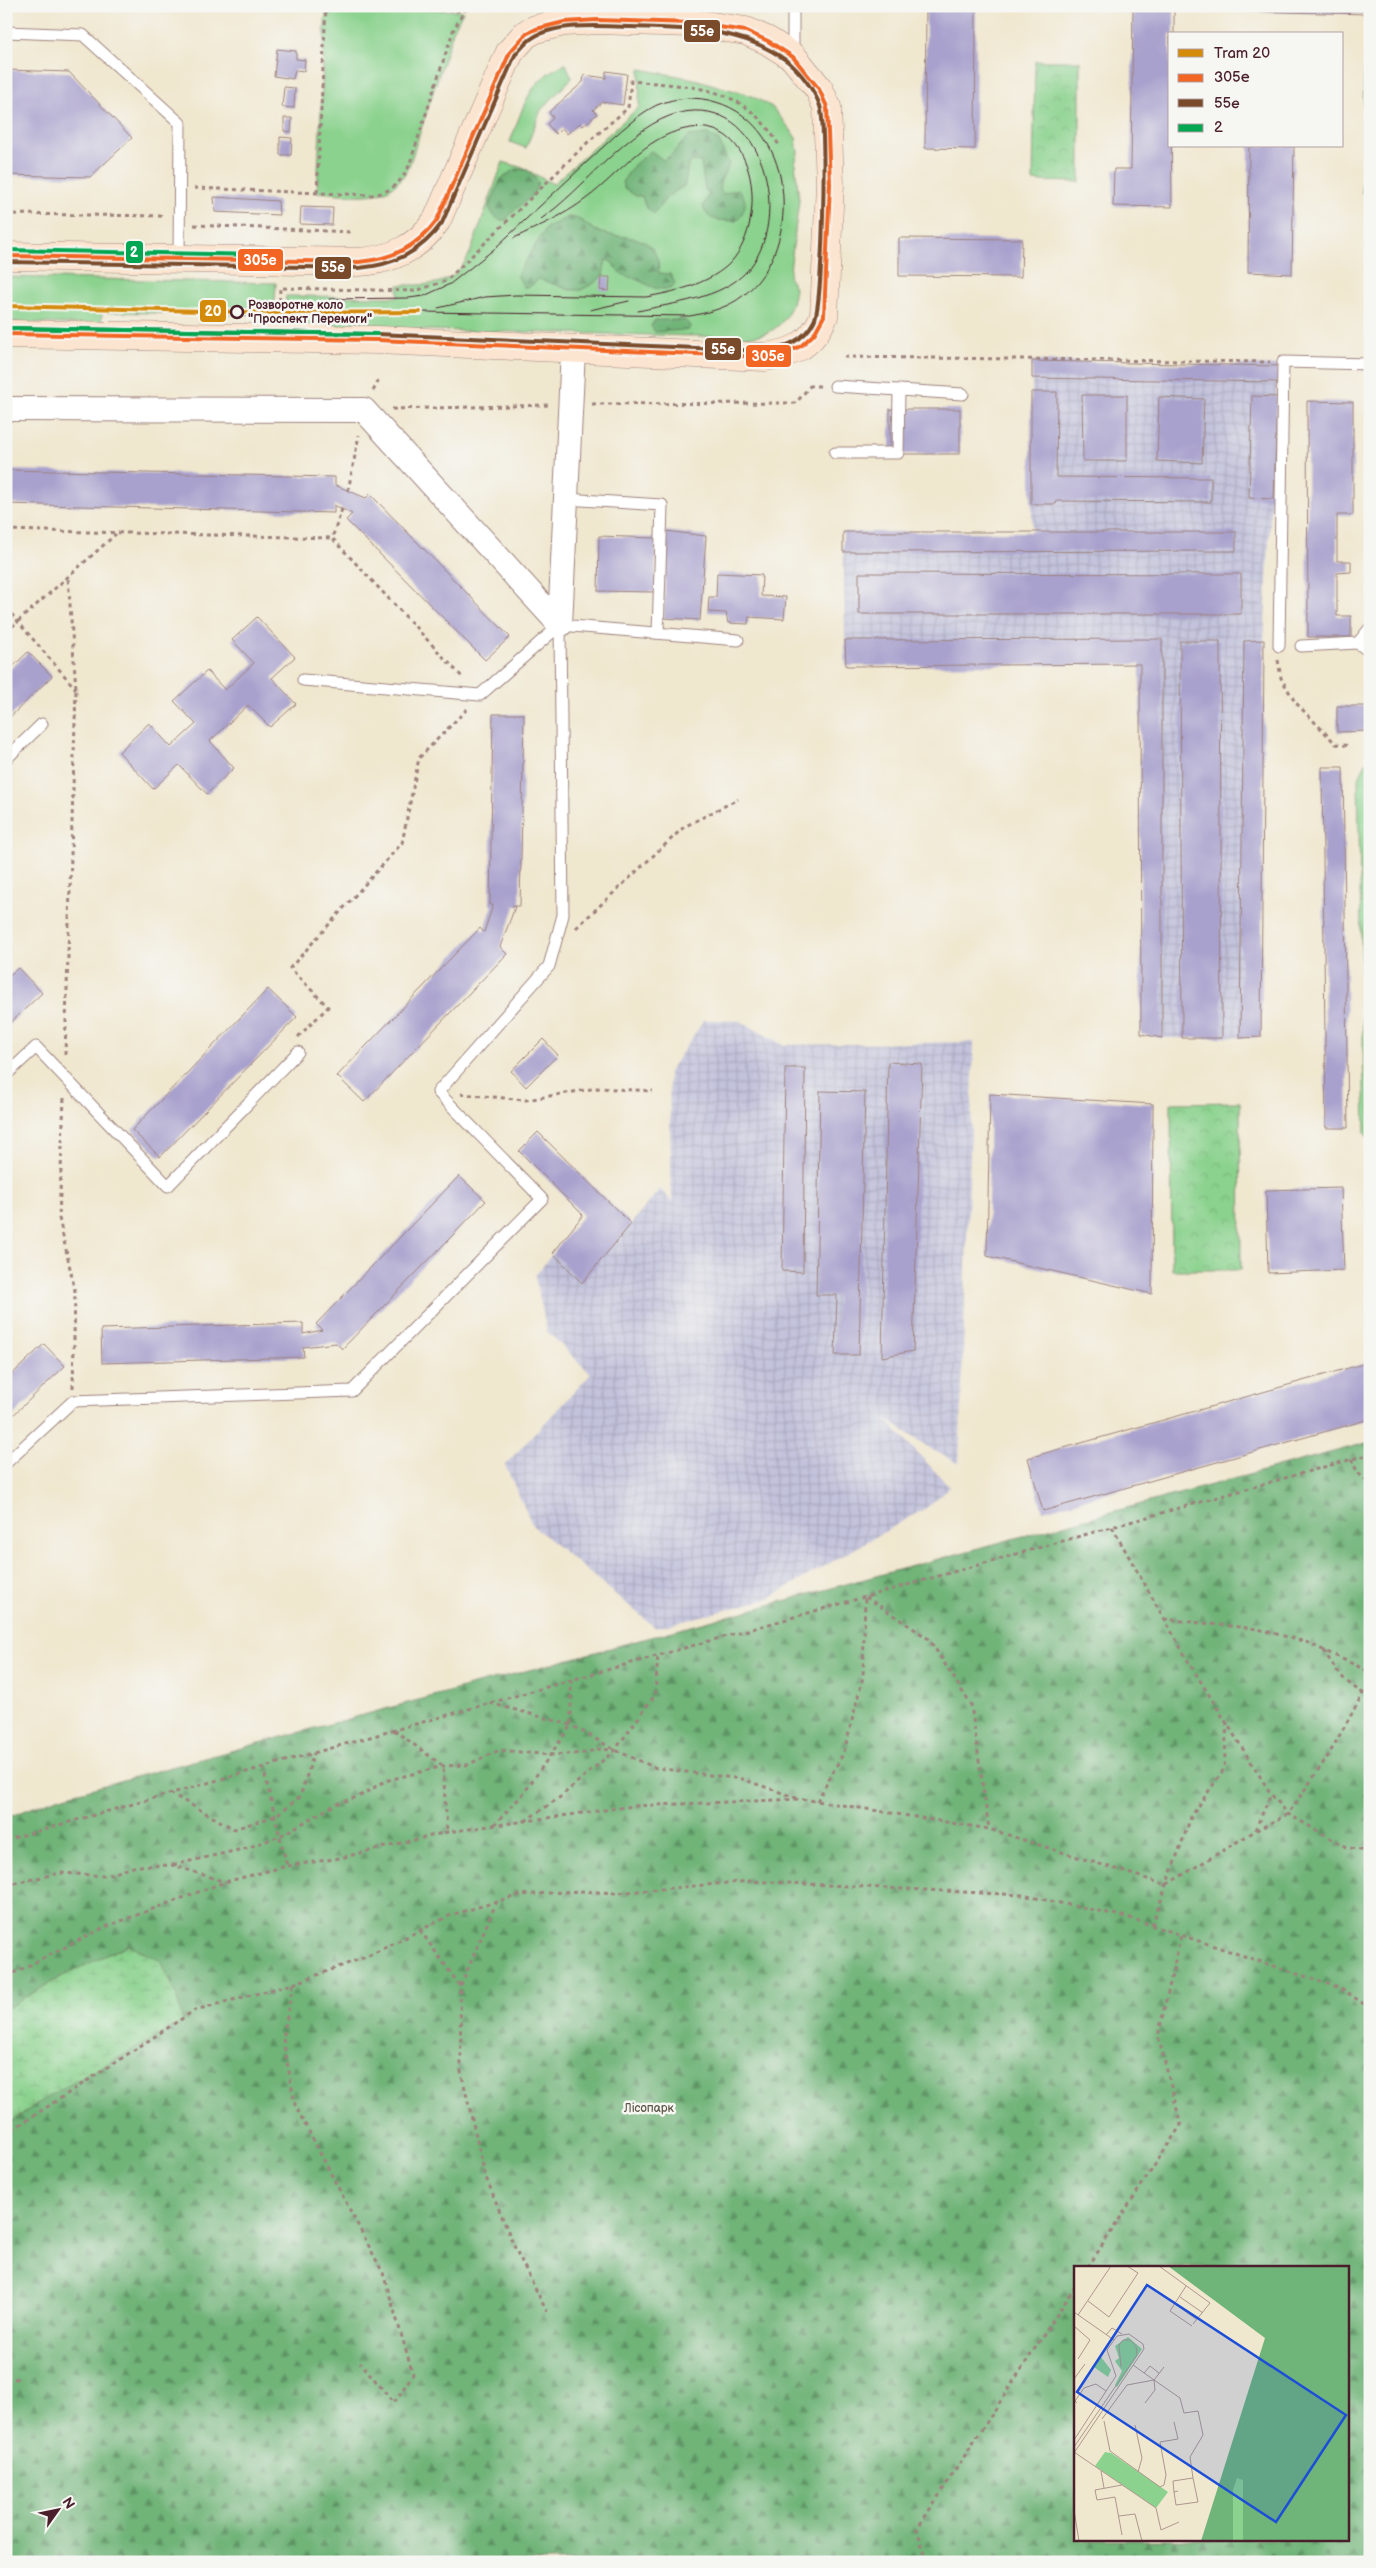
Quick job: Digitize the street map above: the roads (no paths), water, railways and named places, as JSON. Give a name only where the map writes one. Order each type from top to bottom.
[{"type":"main road","points":[[6,256],[359,262],[374,261],[400,253],[424,238],[437,220],[500,70],[510,52],[526,34],[549,25],[564,22],[691,15],[746,31],[768,41],[792,57],[819,89],[827,107],[830,184],[824,316],[817,332],[804,344],[784,354],[765,357],[377,340],[6,334]]},
{"type":"street","points":[[560,625],[573,350]]},
{"type":"street","points":[[6,409],[364,410],[560,625]]},
{"type":"lane","points":[[792,57],[793,6]]},
{"type":"lane","points":[[6,32],[83,34],[180,123],[178,187],[179,260]]},
{"type":"lane","points":[[1279,646],[1283,362],[1370,364]]},
{"type":"lane","points":[[836,386],[963,394]]},
{"type":"lane","points":[[834,453],[898,453],[899,390]]},
{"type":"lane","points":[[565,499],[662,505],[658,633]]},
{"type":"lane","points":[[6,1463],[73,1401],[352,1391],[542,1199],[438,1092],[550,966],[563,915],[560,625]]},
{"type":"lane","points":[[303,680],[480,696],[560,625],[738,640]]},
{"type":"lane","points":[[1358,643],[1370,628]]},
{"type":"lane","points":[[1301,646],[1358,643],[1370,652]]},
{"type":"lane","points":[[6,759],[42,724]]},
{"type":"lane","points":[[6,1075],[36,1047],[168,1186],[298,1052]]},
{"type":"tram line","points":[[329,299],[409,298],[424,296],[450,284],[493,250],[617,134],[646,111],[664,102],[686,98],[701,99],[716,102],[743,116],[763,137],[777,164],[783,194],[782,224],[774,254],[759,280],[737,300],[726,306],[690,316],[420,312]]},
{"type":"tram line","points":[[541,219],[574,192],[625,144],[660,120],[679,113],[708,112],[732,122],[750,141],[762,166],[768,194],[768,222],[761,249],[747,271],[724,288],[696,298],[638,311]]},
{"type":"tram line","points":[[438,308],[485,297],[516,295],[646,297],[699,283],[727,266],[741,248],[749,226],[752,201],[750,177],[742,155],[729,138],[710,129],[685,129],[671,133],[645,148],[598,189],[570,210],[514,238]]},
{"type":"tram line","points":[[590,310],[629,301]]},
{"type":"tram line","name":"20","points":[[6,306],[279,313],[420,312]]},
{"type":"place","name":"Розворотне коло \"Проспект Перемоги\"","points":[[237,312]]},
{"type":"park label","name":"Лісопарк","points":[[649,2108]]}]
